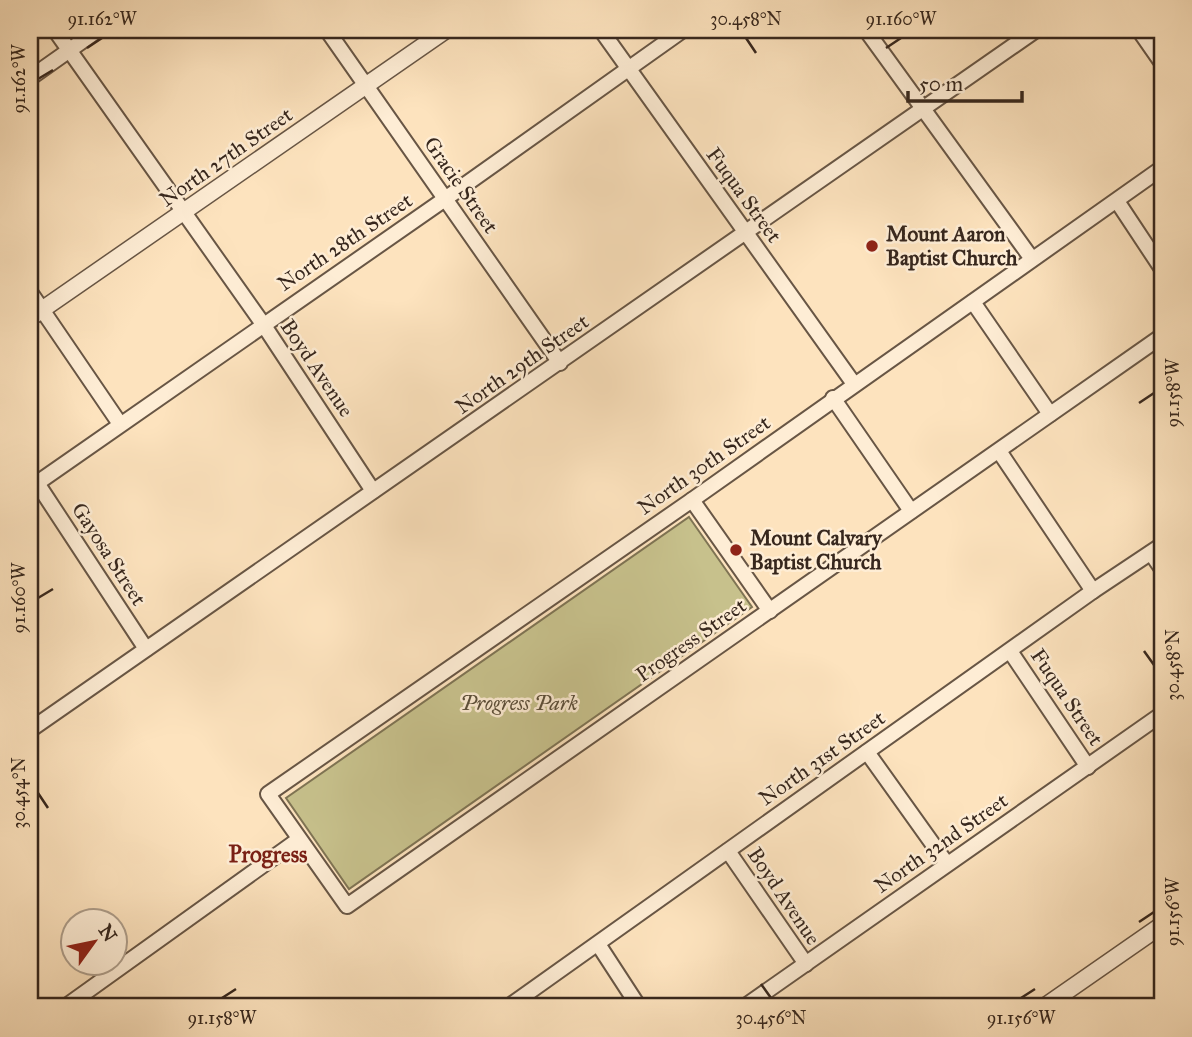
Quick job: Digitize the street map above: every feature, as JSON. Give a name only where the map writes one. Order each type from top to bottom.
[{"type":"street","name":"Boyd Avenue","points":[[55,30],[263,324],[373,491]]},
{"type":"street","points":[[30,78],[98,30]]},
{"type":"street","name":"Gracie Street","points":[[327,30],[560,363]]},
{"type":"street","name":"North 27th Street","points":[[36,314],[446,30]]},
{"type":"street","name":"Fuqua Street","points":[[601,30],[854,384]]},
{"type":"street","name":"North 28th Street","points":[[33,486],[445,200],[684,30]]},
{"type":"street","points":[[866,30],[1032,259]]},
{"type":"street","name":"North 29th Street","points":[[30,730],[1036,30]]},
{"type":"street","points":[[1139,30],[1162,63]]},
{"type":"street","name":"North 30th Street","points":[[298,841],[268,794],[692,500],[1162,168]]},
{"type":"street","points":[[1117,201],[1162,269]]},
{"type":"street","points":[[30,292],[36,314],[120,424]]},
{"type":"street","points":[[973,302],[1050,414]]},
{"type":"street","name":"Progress Street","points":[[298,841],[346,906],[1162,336]]},
{"type":"street","points":[[833,398],[911,511]]},
{"type":"street","points":[[999,451],[1093,591]]},
{"type":"street","name":"Gayosa Street","points":[[33,486],[146,649]]},
{"type":"street","points":[[692,500],[770,611]]},
{"type":"street","points":[[1157,549],[1162,569]]},
{"type":"street","name":"North 31st Street","points":[[508,1007],[1093,591],[1157,549]]},
{"type":"street","name":"Fuqua Street","points":[[1010,651],[1088,767]]},
{"type":"street","name":"North 32nd Street","points":[[744,1007],[1162,714]]},
{"type":"street","points":[[867,752],[947,864]]},
{"type":"street","points":[[65,1007],[298,841]]},
{"type":"street","name":"Boyd Avenue","points":[[728,851],[806,964]]},
{"type":"street","points":[[1044,1007],[1162,925]]},
{"type":"street","points":[[598,944],[639,1007]]},
{"type":"green space","name":"Progress Park","points":[[689,517],[752,607],[349,889],[286,798]]},
{"type":"place","name":"Mount Aaron Baptist Church","points":[[872,246]]},
{"type":"place","name":"Mount Calvary Baptist Church","points":[[736,550]]},
{"type":"district","name":"Progress","points":[[268,854]]}]
